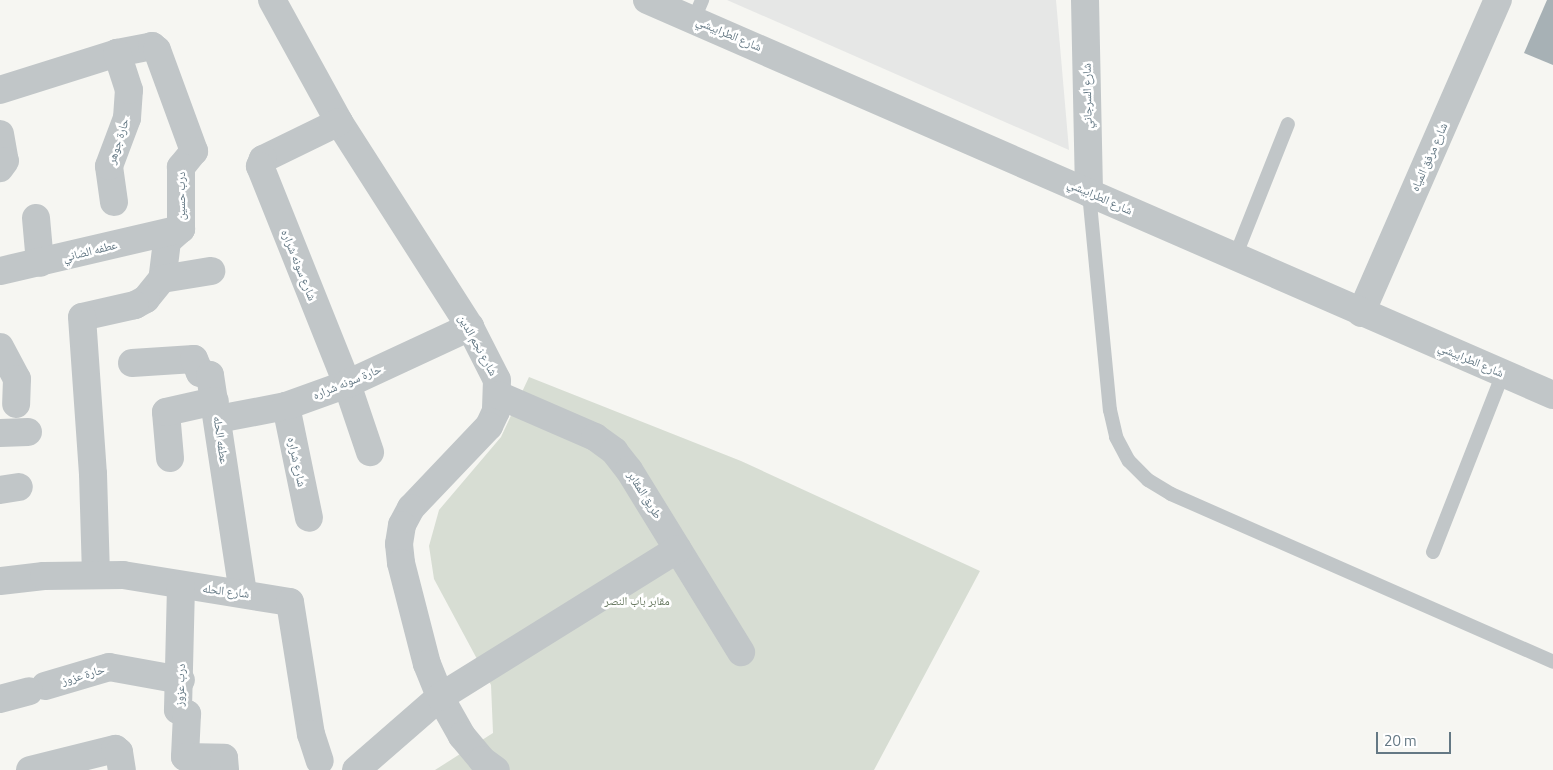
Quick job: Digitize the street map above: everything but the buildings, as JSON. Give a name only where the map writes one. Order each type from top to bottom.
[{"type":"street","name":"شارع نجم الدين","points":[[272,0],[339,122],[470,327],[497,380],[498,395],[489,426],[412,508],[402,525],[398,544],[427,664],[440,697],[462,736],[482,760],[496,770]]},
{"type":"street","name":"شارع الطرابيشي","points":[[647,0],[698,10],[1089,193],[1553,395]]},
{"type":"street","name":"شارع السرجاني","points":[[1086,0],[1089,193]]},
{"type":"street","name":"شارع مرفق المياه","points":[[1361,313],[1498,0]]},
{"type":"street","name":"درب حسين","points":[[0,90],[117,53],[145,46],[157,50],[188,128],[194,151],[181,167],[181,229],[167,241],[162,279]]},
{"type":"street","name":"حارة جوهر","points":[[114,202],[109,166],[127,118],[129,90],[117,53]]},
{"type":"street","name":"شارع سونه شراره","points":[[339,122],[259,162],[347,384],[370,452]]},
{"type":"street","points":[[0,134],[5,161],[0,168]]},
{"type":"street","points":[[36,218],[40,263]]},
{"type":"street","name":"عطفه الضاني","points":[[0,271],[181,229]]},
{"type":"street","points":[[96,575],[93,474],[82,317],[135,305],[146,299],[162,279],[211,271]]},
{"type":"street","name":"حارة سونه شراره","points":[[170,458],[166,412],[286,406],[347,384],[470,327]]},
{"type":"street","points":[[0,348],[11,388]]},
{"type":"street","name":"عطفه الحله","points":[[132,364],[196,359],[200,373],[210,374],[217,410],[243,592]]},
{"type":"street","name":"طريق المقابر","points":[[498,395],[595,437],[614,451],[678,549],[741,652]]},
{"type":"street","name":"شارع شراره","points":[[286,406],[309,518]]},
{"type":"street","points":[[0,433],[28,432]]},
{"type":"street","points":[[356,770],[440,697],[678,549]]},
{"type":"street","name":"شارع الحله","points":[[0,581],[122,575],[181,586],[243,592],[290,602],[311,734],[320,762]]},
{"type":"street","name":"درب عزوز","points":[[181,586],[181,680],[178,710],[187,714],[185,757],[224,758],[225,770]]},
{"type":"street","name":"حارة عزوز","points":[[0,699],[109,667],[181,680]]},
{"type":"street","points":[[30,770],[115,750],[120,752],[122,770]]},
{"type":"lane","points":[[1235,257],[1288,124]]},
{"type":"lane","points":[[1089,193],[1110,410],[1120,445],[1129,461],[1148,480],[1171,494],[1553,662]]},
{"type":"lane","points":[[1433,552],[1503,374]]},
{"type":"shaded area","points":[[727,0],[1056,0],[1069,150]]},
{"type":"green space","name":"مقابر باب النصر","points":[[529,377],[741,461],[980,571],[874,770],[435,770],[493,733],[491,685],[434,579],[429,546],[439,510],[501,437]]}]
